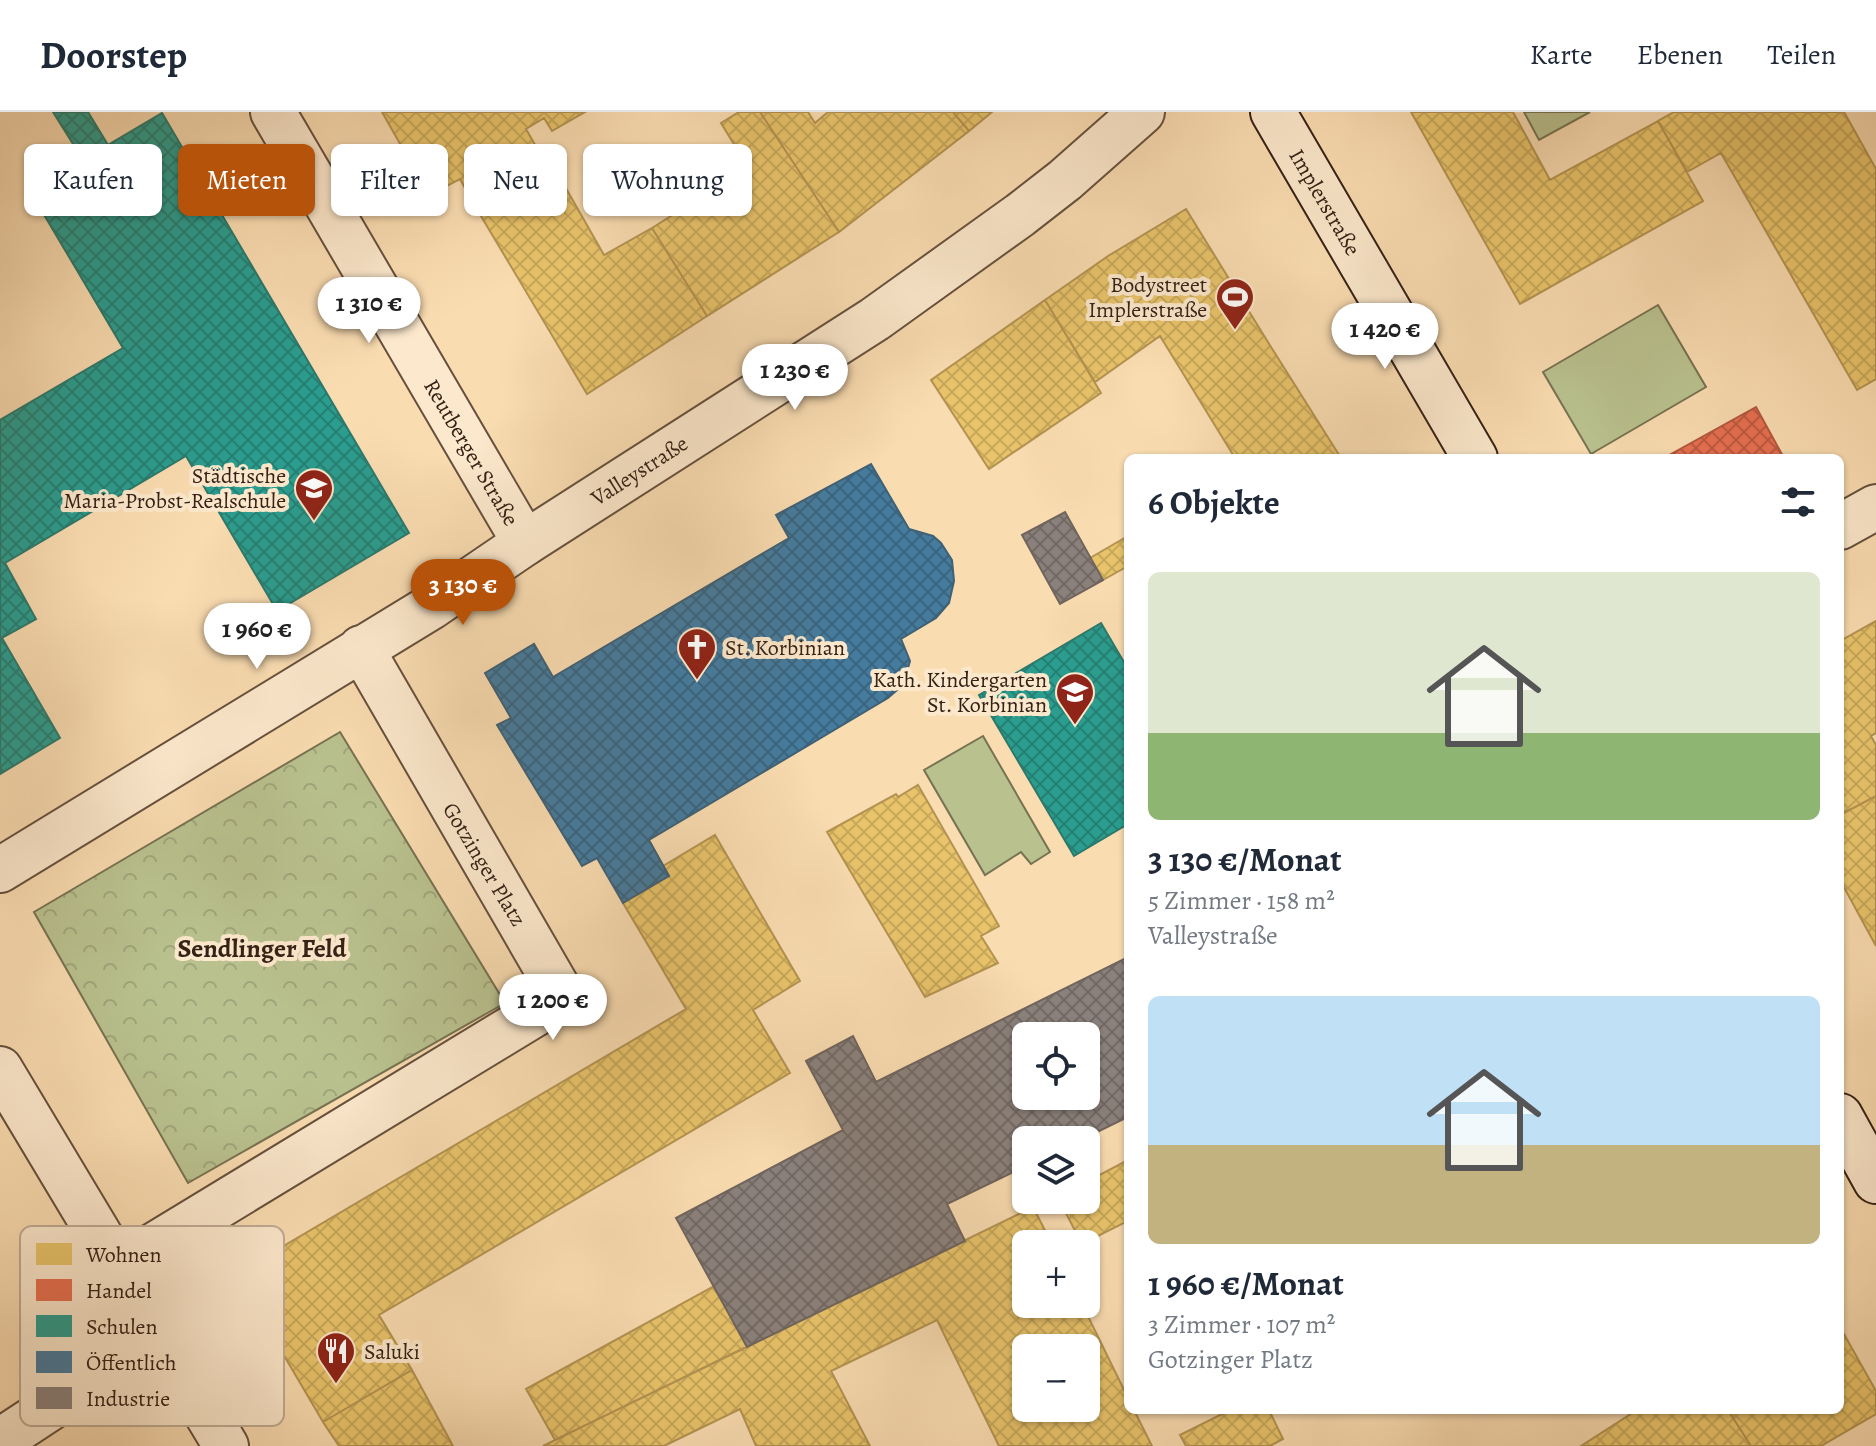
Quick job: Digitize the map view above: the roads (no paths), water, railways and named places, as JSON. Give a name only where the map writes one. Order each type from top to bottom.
[{"type":"street","name":"Reutberger Straße","points":[[273,112],[525,543]]},
{"type":"street","name":"Valleystraße","points":[[361,648],[431,607],[887,310],[1020,215],[1142,112]]},
{"type":"street","name":"Implerstraße","points":[[1273,112],[1473,454]]},
{"type":"street","points":[[1844,525],[1876,507]]},
{"type":"street","points":[[0,870],[361,648]]},
{"type":"street","name":"Gotzinger Platz","points":[[186,1226],[563,997],[361,648]]},
{"type":"street","points":[[0,1069],[96,1226]]},
{"type":"street","points":[[1844,1123],[1876,1181]]},
{"type":"street","points":[[0,1441],[23,1426]]},
{"type":"street","points":[[214,1426],[226,1446]]},
{"type":"place","name":"Bodystreet Implerstraße","points":[[1235,331]]},
{"type":"place","name":"Städtische Maria-Probst-Realschule","points":[[314,522]]},
{"type":"place","name":"St. Korbinian","points":[[697,681]]},
{"type":"place","name":"Kath. Kindergarten St. Korbinian","points":[[1075,726]]},
{"type":"place","name":"Saluki","points":[[336,1385]]},
{"type":"district","name":"Sendlinger Feld","points":[[262,948]]}]
